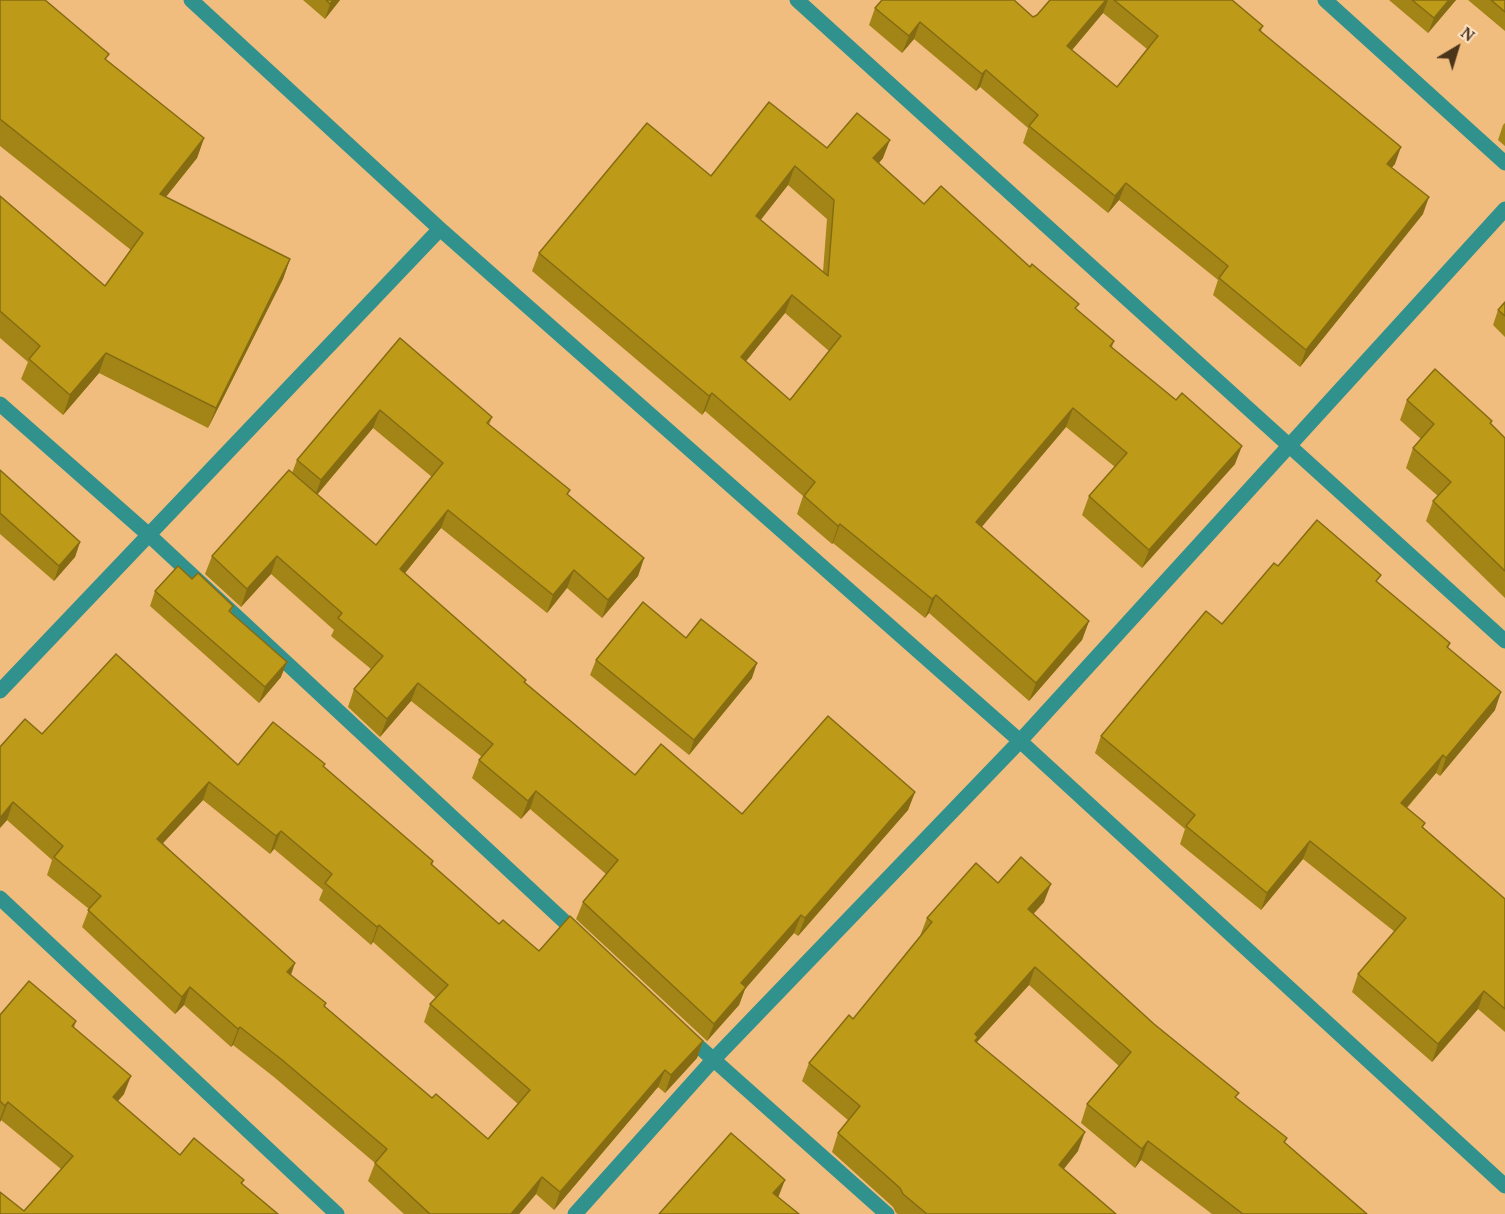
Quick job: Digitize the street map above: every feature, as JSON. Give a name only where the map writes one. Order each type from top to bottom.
[{"type":"street","points":[[191,0],[440,229],[1020,741],[1505,1186]]},
{"type":"street","points":[[797,0],[1505,641]]},
{"type":"street","points":[[1325,0],[1505,163]]},
{"type":"street","points":[[575,1214],[713,1060],[1020,741],[1505,209]]},
{"type":"street","points":[[0,692],[440,229]]},
{"type":"street","points":[[0,405],[150,536],[592,947]]},
{"type":"street","points":[[0,898],[337,1214]]},
{"type":"street","points":[[678,1027],[887,1214]]},
{"type":"building","points":[[0,0],[45,0],[109,54],[105,59],[204,138],[160,194],[290,259],[216,408],[106,353],[70,395],[29,359],[40,346],[0,311],[0,196],[105,286],[143,233],[0,119]]},
{"type":"building","points":[[882,0],[1014,0],[1033,17],[1050,0],[1106,0],[1067,46],[1117,87],[1158,36],[1114,0],[1232,0],[1263,26],[1259,30],[1401,147],[1387,164],[1429,197],[1306,350],[1219,278],[1228,266],[1126,183],[1115,196],[1029,126],[1038,115],[986,70],[982,74],[920,22],[909,36],[875,8]]},
{"type":"building","points":[[1412,0],[1449,0],[1434,18]]},
{"type":"building","points":[[1491,0],[1505,0],[1505,12]]},
{"type":"building","points":[[769,102],[827,148],[857,113],[890,140],[873,158],[924,204],[941,186],[1030,267],[1032,264],[1079,304],[1075,308],[1114,341],[1110,346],[1176,400],[1182,393],[1242,446],[1149,550],[1089,496],[1127,453],[1073,408],[976,522],[1089,621],[1036,683],[936,595],[932,599],[840,524],[838,526],[804,496],[815,482],[712,393],[709,396],[539,253],[647,123],[711,176]],"holes":[[[795,166],[834,200],[828,276],[756,216]],[[792,295],[841,336],[790,400],[741,357]]]},
{"type":"building","points":[[1505,302],[1505,316],[1498,310]]},
{"type":"building","points":[[400,338],[492,417],[487,423],[570,490],[567,494],[644,558],[608,600],[574,570],[553,595],[448,510],[400,569],[526,680],[524,682],[635,775],[661,744],[742,814],[828,716],[915,792],[805,918],[801,915],[741,983],[746,987],[714,1024],[583,902],[618,860],[536,791],[528,801],[479,760],[493,744],[418,683],[387,719],[354,689],[383,656],[338,618],[342,613],[277,556],[247,589],[212,556],[289,470],[376,545],[443,463],[380,410],[321,480],[297,460]]},
{"type":"building","points":[[1435,369],[1492,421],[1490,423],[1505,438],[1505,571],[1433,501],[1451,482],[1413,448],[1434,424],[1407,400]]},
{"type":"building","points":[[0,470],[80,542],[59,566],[0,513]]},
{"type":"building","points":[[1317,520],[1381,575],[1376,581],[1450,643],[1447,647],[1501,692],[1446,758],[1443,755],[1401,803],[1425,823],[1422,827],[1505,899],[1505,1009],[1484,991],[1438,1044],[1358,974],[1406,918],[1310,841],[1267,893],[1186,826],[1195,815],[1101,736],[1206,611],[1222,624],[1274,563],[1278,566]]},
{"type":"building","points":[[178,566],[192,579],[198,573],[233,606],[229,611],[287,662],[265,687],[155,591]]},
{"type":"building","points":[[643,602],[686,638],[701,619],[757,663],[694,740],[596,660]]},
{"type":"building","points":[[116,654],[238,765],[273,722],[325,764],[323,766],[433,861],[431,864],[499,924],[503,920],[539,951],[570,916],[703,1041],[671,1075],[665,1070],[560,1192],[542,1177],[511,1214],[430,1214],[375,1163],[387,1149],[281,1059],[240,1027],[238,1029],[190,987],[182,997],[88,910],[101,896],[54,857],[63,846],[13,802],[0,818],[0,747],[25,719],[42,734]],"holes":[[[209,782],[276,836],[281,831],[332,874],[325,883],[377,927],[379,925],[448,985],[430,1004],[530,1090],[488,1139],[436,1094],[432,1098],[324,1006],[326,1003],[287,972],[295,963],[157,839]]]},
{"type":"building","points":[[1021,857],[1051,884],[1028,909],[1154,1024],[1239,1093],[1235,1097],[1287,1138],[1284,1142],[1367,1214],[1243,1214],[1148,1141],[1142,1149],[1087,1104],[1131,1052],[1035,967],[975,1034],[978,1037],[975,1041],[1085,1132],[1059,1165],[1116,1214],[927,1214],[838,1133],[860,1106],[809,1063],[849,1015],[853,1019],[932,922],[927,918],[976,863],[998,883]]},
{"type":"building","points":[[29,981],[76,1021],[72,1026],[131,1076],[113,1097],[180,1155],[194,1138],[244,1180],[241,1183],[278,1214],[0,1214],[0,1192],[24,1211],[73,1156],[8,1102],[5,1106],[0,1101],[0,1015]]},
{"type":"building","points":[[731,1133],[785,1180],[773,1193],[799,1214],[659,1214]]}]
